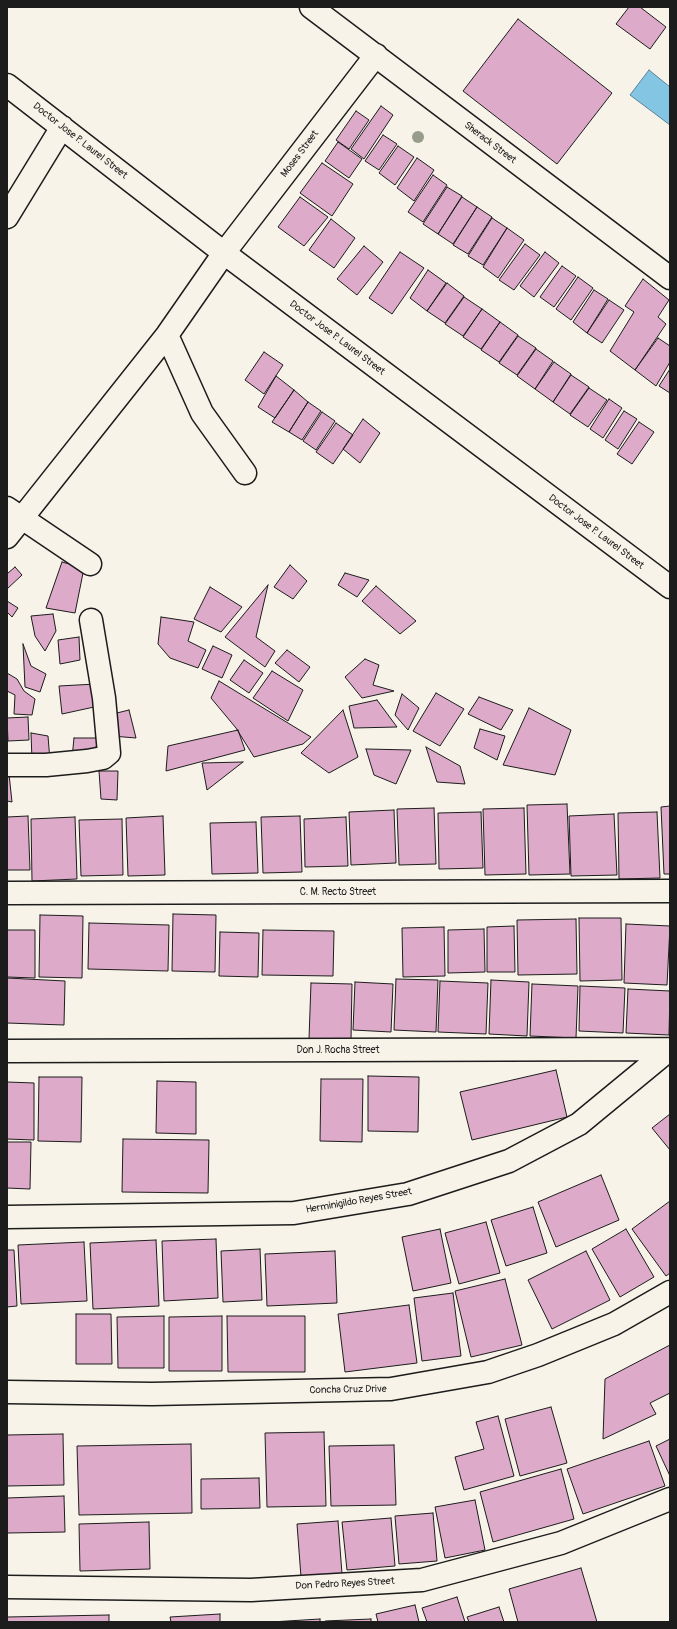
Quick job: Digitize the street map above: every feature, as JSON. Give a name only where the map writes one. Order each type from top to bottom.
[{"type":"street","name":"Sherack Street","points":[[311,7],[670,278]]},
{"type":"street","name":"Moses Street","points":[[7,537],[14,513],[167,335],[224,254],[376,55]]},
{"type":"street","name":"Doctor Jose P. Laurel Street","points":[[7,84],[224,254],[670,587]]},
{"type":"street","points":[[7,218],[62,127]]},
{"type":"street","points":[[167,335],[202,414],[245,472]]},
{"type":"street","points":[[14,513],[90,564]]},
{"type":"street","points":[[7,765],[46,765],[87,761],[104,758],[109,753],[104,698],[91,620]]},
{"type":"street","name":"C. M. Recto Street","points":[[7,893],[670,890]]},
{"type":"street","name":"Don J. Rocha Street","points":[[7,1051],[670,1049]]},
{"type":"street","name":"Herminigildo Reyes Street","points":[[7,1217],[294,1213],[408,1194],[509,1161],[579,1124],[670,1049]]},
{"type":"street","name":"Concha Cruz Drive","points":[[7,1392],[152,1394],[391,1389],[488,1372],[538,1355],[614,1324],[670,1292]]},
{"type":"street","name":"Don Pedro Reyes Street","points":[[7,1587],[251,1590],[422,1580],[561,1543],[670,1499]]},
{"type":"water","points":[[649,70],[670,87],[670,125],[630,95]]},
{"type":"building","points":[[629,7],[640,7],[666,27],[650,49],[616,24]]},
{"type":"building","points":[[518,19],[612,93],[557,164],[463,91]]},
{"type":"building","points":[[381,106],[393,115],[364,159],[351,149]]},
{"type":"building","points":[[356,111],[369,120],[349,149],[336,140]]},
{"type":"building","points":[[383,135],[397,144],[379,170],[365,161]]},
{"type":"building","points":[[338,142],[362,159],[349,178],[325,161]]},
{"type":"building","points":[[398,146],[414,157],[395,185],[379,173]]},
{"type":"building","points":[[417,158],[434,170],[414,201],[397,188]]},
{"type":"building","points":[[322,163],[353,184],[332,216],[300,193]]},
{"type":"building","points":[[433,175],[447,185],[423,222],[408,212]]},
{"type":"building","points":[[447,187],[462,196],[438,234],[423,224]]},
{"type":"building","points":[[300,197],[328,217],[304,246],[278,227]]},
{"type":"building","points":[[462,197],[477,207],[453,244],[438,234]]},
{"type":"building","points":[[477,207],[492,217],[468,254],[453,245]]},
{"type":"building","points":[[492,218],[507,228],[483,265],[468,256]]},
{"type":"building","points":[[331,219],[355,238],[334,268],[309,250]]},
{"type":"building","points":[[507,228],[524,240],[498,278],[483,267]]},
{"type":"building","points":[[525,244],[540,255],[514,290],[499,280]]},
{"type":"building","points":[[364,246],[383,262],[357,295],[337,279]]},
{"type":"building","points":[[400,252],[424,268],[392,314],[369,298]]},
{"type":"building","points":[[545,252],[559,263],[534,297],[520,286]]},
{"type":"building","points":[[562,266],[576,276],[554,307],[540,297]]},
{"type":"building","points":[[428,270],[446,283],[427,311],[410,298]]},
{"type":"building","points":[[578,277],[593,288],[571,320],[556,309]]},
{"type":"building","points":[[643,279],[669,300],[658,317],[666,324],[635,370],[610,351],[634,312],[625,306]]},
{"type":"building","points":[[447,283],[464,296],[445,323],[427,311]]},
{"type":"building","points":[[594,290],[608,299],[587,333],[573,322]]},
{"type":"building","points":[[464,297],[482,309],[463,336],[445,324]]},
{"type":"building","points":[[609,300],[624,310],[602,343],[587,333]]},
{"type":"building","points":[[482,309],[500,322],[481,349],[463,337]]},
{"type":"building","points":[[500,322],[518,335],[499,362],[481,350]]},
{"type":"building","points":[[518,336],[536,348],[517,375],[499,363]]},
{"type":"building","points":[[658,338],[670,346],[670,362],[656,386],[635,370]]},
{"type":"building","points":[[536,349],[553,361],[535,389],[517,376]]},
{"type":"building","points":[[264,352],[283,365],[264,394],[245,380]]},
{"type":"building","points":[[554,362],[571,374],[553,402],[535,389]]},
{"type":"building","points":[[670,369],[670,393],[659,386]]},
{"type":"building","points":[[571,375],[589,387],[570,414],[553,402]]},
{"type":"building","points":[[276,376],[294,390],[275,418],[258,407]]},
{"type":"building","points":[[589,388],[607,400],[588,427],[570,415]]},
{"type":"building","points":[[294,390],[308,402],[289,432],[272,422]]},
{"type":"building","points":[[609,399],[622,408],[603,438],[590,429]]},
{"type":"building","points":[[308,402],[321,411],[302,440],[289,432]]},
{"type":"building","points":[[624,411],[637,419],[618,449],[605,440]]},
{"type":"building","points":[[322,412],[335,421],[316,450],[303,441]]},
{"type":"building","points":[[363,419],[380,433],[360,463],[343,449]]},
{"type":"building","points":[[639,422],[654,432],[632,464],[617,454]]},
{"type":"building","points":[[336,423],[353,435],[333,464],[316,452]]},
{"type":"building","points":[[62,562],[84,568],[75,613],[46,608]]},
{"type":"building","points":[[290,565],[307,581],[293,599],[274,587]]},
{"type":"building","points":[[15,567],[22,575],[7,589],[7,574]]},
{"type":"building","points":[[345,573],[369,580],[357,597],[338,585]]},
{"type":"building","points":[[268,585],[256,637],[275,651],[265,667],[225,637]]},
{"type":"building","points":[[376,586],[416,621],[400,634],[362,601]]},
{"type":"building","points":[[210,587],[242,607],[221,632],[194,619]]},
{"type":"building","points":[[7,601],[18,608],[12,617],[7,612]]},
{"type":"building","points":[[53,614],[56,631],[45,651],[35,636],[31,616]]},
{"type":"building","points":[[161,617],[194,622],[188,641],[206,650],[198,668],[170,658],[158,644]]},
{"type":"building","points":[[79,637],[80,660],[60,664],[58,640]]},
{"type":"building","points":[[23,644],[31,666],[46,674],[40,692],[25,687]]},
{"type":"building","points":[[213,646],[232,655],[222,678],[202,669]]},
{"type":"building","points":[[287,650],[310,667],[299,682],[275,663]]},
{"type":"building","points":[[365,659],[379,665],[373,685],[394,691],[362,698],[345,677]]},
{"type":"building","points":[[244,660],[263,673],[249,693],[230,680]]},
{"type":"building","points":[[272,671],[303,690],[288,721],[253,698]]},
{"type":"building","points":[[7,673],[17,679],[24,691],[35,699],[32,715],[14,714],[15,695],[7,691]]},
{"type":"building","points":[[219,681],[311,737],[303,744],[254,757],[236,728],[211,698]]},
{"type":"building","points":[[96,684],[94,707],[62,714],[59,686]]},
{"type":"building","points":[[436,693],[464,709],[440,746],[413,731]]},
{"type":"building","points":[[402,694],[419,708],[408,730],[395,715]]},
{"type":"building","points":[[479,697],[513,710],[501,730],[468,714]]},
{"type":"building","points":[[377,700],[397,727],[354,728],[349,706]]},
{"type":"building","points":[[529,708],[571,730],[555,775],[503,765]]},
{"type":"building","points":[[129,710],[136,738],[112,736],[109,715]]},
{"type":"building","points":[[343,710],[358,757],[329,773],[301,753]]},
{"type":"building","points":[[28,717],[29,740],[8,741],[7,718]]},
{"type":"building","points":[[480,729],[505,736],[497,760],[474,748]]},
{"type":"building","points":[[238,730],[245,750],[166,771],[168,746]]},
{"type":"building","points":[[31,733],[48,736],[50,761],[32,760]]},
{"type":"building","points":[[74,738],[101,738],[90,757],[72,758]]},
{"type":"building","points":[[426,747],[460,766],[465,784],[437,782]]},
{"type":"building","points":[[366,749],[411,750],[396,784],[374,775]]},
{"type":"building","points":[[243,762],[207,790],[202,763]]},
{"type":"building","points":[[99,771],[118,771],[117,800],[101,799]]},
{"type":"building","points":[[7,774],[9,774],[12,802],[7,801]]},
{"type":"building","points":[[567,804],[570,874],[529,875],[527,805]]},
{"type":"building","points":[[670,806],[670,874],[664,874],[661,807]]},
{"type":"building","points":[[434,808],[436,864],[399,865],[397,809]]},
{"type":"building","points":[[524,808],[526,874],[485,875],[483,809]]},
{"type":"building","points":[[394,810],[396,863],[351,865],[349,812]]},
{"type":"building","points":[[481,812],[483,868],[439,869],[438,813]]},
{"type":"building","points":[[657,812],[660,878],[619,879],[618,813]]},
{"type":"building","points":[[614,814],[617,875],[571,876],[569,816]]},
{"type":"building","points":[[28,816],[30,870],[7,870],[7,817]]},
{"type":"building","points":[[163,816],[165,875],[128,876],[126,818]]},
{"type":"building","points":[[300,816],[302,872],[263,873],[261,817]]},
{"type":"building","points":[[75,817],[77,879],[32,881],[31,819]]},
{"type":"building","points":[[346,817],[348,866],[305,867],[304,819]]},
{"type":"building","points":[[122,819],[123,875],[81,876],[79,820]]},
{"type":"building","points":[[256,822],[258,873],[212,874],[210,823]]},
{"type":"building","points":[[173,914],[216,915],[215,972],[172,971]]},
{"type":"building","points":[[40,915],[83,916],[82,978],[39,977]]},
{"type":"building","points":[[579,918],[621,918],[622,980],[580,981]]},
{"type":"building","points":[[576,919],[577,974],[518,975],[517,920]]},
{"type":"building","points":[[89,923],[169,925],[168,971],[88,969]]},
{"type":"building","points":[[626,924],[670,926],[667,985],[624,983]]},
{"type":"building","points":[[514,926],[515,972],[487,972],[487,927]]},
{"type":"building","points":[[444,927],[445,976],[403,977],[402,928]]},
{"type":"building","points":[[484,929],[485,972],[448,973],[448,930]]},
{"type":"building","points":[[7,930],[35,930],[35,978],[7,977]]},
{"type":"building","points":[[263,930],[334,931],[333,976],[262,975]]},
{"type":"building","points":[[220,932],[259,933],[258,977],[219,976]]},
{"type":"building","points":[[7,978],[65,981],[64,1025],[7,1023]]},
{"type":"building","points":[[396,979],[438,980],[436,1032],[394,1030]]},
{"type":"building","points":[[491,980],[529,982],[527,1036],[489,1034]]},
{"type":"building","points":[[440,981],[488,983],[486,1034],[438,1032]]},
{"type":"building","points":[[355,982],[393,984],[391,1032],[353,1030]]},
{"type":"building","points":[[311,983],[352,984],[351,1040],[309,1039]]},
{"type":"building","points":[[532,984],[578,986],[576,1038],[530,1036]]},
{"type":"building","points":[[580,986],[625,988],[623,1033],[579,1031]]},
{"type":"building","points":[[628,989],[670,991],[669,1035],[626,1033]]},
{"type":"building","points":[[556,1070],[567,1117],[472,1140],[460,1092]]},
{"type":"building","points":[[368,1076],[419,1077],[418,1132],[368,1131]]},
{"type":"building","points":[[39,1077],[82,1077],[81,1142],[38,1141]]},
{"type":"building","points":[[321,1079],[363,1079],[362,1142],[320,1141]]},
{"type":"building","points":[[157,1081],[196,1082],[196,1134],[156,1133]]},
{"type":"building","points":[[7,1082],[34,1083],[34,1140],[7,1139]]},
{"type":"building","points":[[670,1114],[670,1150],[652,1128]]},
{"type":"building","points":[[123,1139],[209,1140],[208,1193],[122,1192]]},
{"type":"building","points":[[7,1142],[31,1142],[30,1189],[7,1188]]},
{"type":"building","points":[[601,1175],[619,1220],[556,1247],[538,1202]]},
{"type":"building","points":[[670,1201],[670,1273],[666,1276],[632,1229]]},
{"type":"building","points":[[533,1207],[547,1253],[506,1266],[491,1220]]},
{"type":"building","points":[[486,1222],[500,1273],[459,1284],[445,1233]]},
{"type":"building","points":[[440,1229],[451,1283],[413,1291],[402,1237]]},
{"type":"building","points":[[626,1229],[654,1277],[620,1297],[592,1249]]},
{"type":"building","points":[[216,1239],[218,1298],[164,1301],[162,1241]]},
{"type":"building","points":[[156,1240],[159,1306],[93,1309],[90,1243]]},
{"type":"building","points":[[84,1242],[87,1301],[21,1304],[18,1245]]},
{"type":"building","points":[[260,1249],[262,1300],[223,1302],[221,1251]]},
{"type":"building","points":[[7,1250],[14,1250],[17,1306],[7,1307]]},
{"type":"building","points":[[335,1251],[337,1303],[267,1306],[265,1254]]},
{"type":"building","points":[[586,1251],[610,1300],[552,1329],[528,1280]]},
{"type":"building","points":[[505,1279],[522,1345],[471,1357],[455,1291]]},
{"type":"building","points":[[453,1293],[461,1356],[422,1361],[414,1298]]},
{"type":"building","points":[[409,1305],[417,1363],[345,1372],[338,1314]]},
{"type":"building","points":[[76,1314],[111,1314],[112,1364],[76,1364]]},
{"type":"building","points":[[164,1316],[164,1368],[118,1368],[117,1317]]},
{"type":"building","points":[[222,1316],[222,1371],[169,1371],[169,1317]]},
{"type":"building","points":[[227,1316],[305,1316],[305,1372],[228,1372]]},
{"type":"building","points":[[670,1345],[670,1393],[650,1403],[656,1414],[603,1439],[605,1379]]},
{"type":"building","points":[[551,1407],[567,1463],[520,1476],[505,1419]]},
{"type":"building","points":[[498,1416],[514,1476],[464,1490],[455,1457],[484,1449],[476,1422]]},
{"type":"building","points":[[324,1432],[326,1506],[267,1507],[265,1433]]},
{"type":"building","points":[[63,1434],[64,1485],[7,1486],[7,1435]]},
{"type":"building","points":[[670,1439],[670,1476],[656,1446]]},
{"type":"building","points":[[649,1441],[665,1486],[583,1514],[567,1469]]},
{"type":"building","points":[[191,1444],[192,1513],[79,1515],[77,1446]]},
{"type":"building","points":[[394,1445],[396,1505],[331,1506],[329,1446]]},
{"type":"building","points":[[561,1469],[574,1519],[493,1542],[480,1492]]},
{"type":"building","points":[[259,1478],[260,1508],[201,1509],[201,1479]]},
{"type":"building","points":[[64,1496],[65,1532],[7,1533],[7,1498]]},
{"type":"building","points":[[475,1500],[485,1550],[445,1558],[435,1507]]},
{"type":"building","points":[[433,1513],[437,1561],[399,1564],[395,1516]]},
{"type":"building","points":[[391,1518],[395,1566],[347,1570],[342,1522]]},
{"type":"building","points":[[338,1521],[342,1574],[301,1577],[297,1524]]},
{"type":"building","points":[[149,1522],[150,1569],[80,1571],[79,1524]]},
{"type":"building","points":[[581,1568],[597,1622],[518,1622],[509,1589]]},
{"type":"building","points":[[457,1597],[465,1622],[427,1622],[422,1608]]},
{"type":"building","points":[[415,1605],[419,1622],[378,1622],[376,1614]]},
{"type":"building","points":[[499,1607],[504,1622],[469,1622],[467,1617]]},
{"type":"building","points":[[220,1614],[220,1622],[171,1622],[170,1617]]},
{"type":"building","points":[[109,1615],[109,1622],[7,1622],[7,1617]]},
{"type":"building","points":[[320,1619],[320,1622],[271,1622]]},
{"type":"building","points":[[371,1619],[371,1622],[325,1622],[325,1621]]}]
